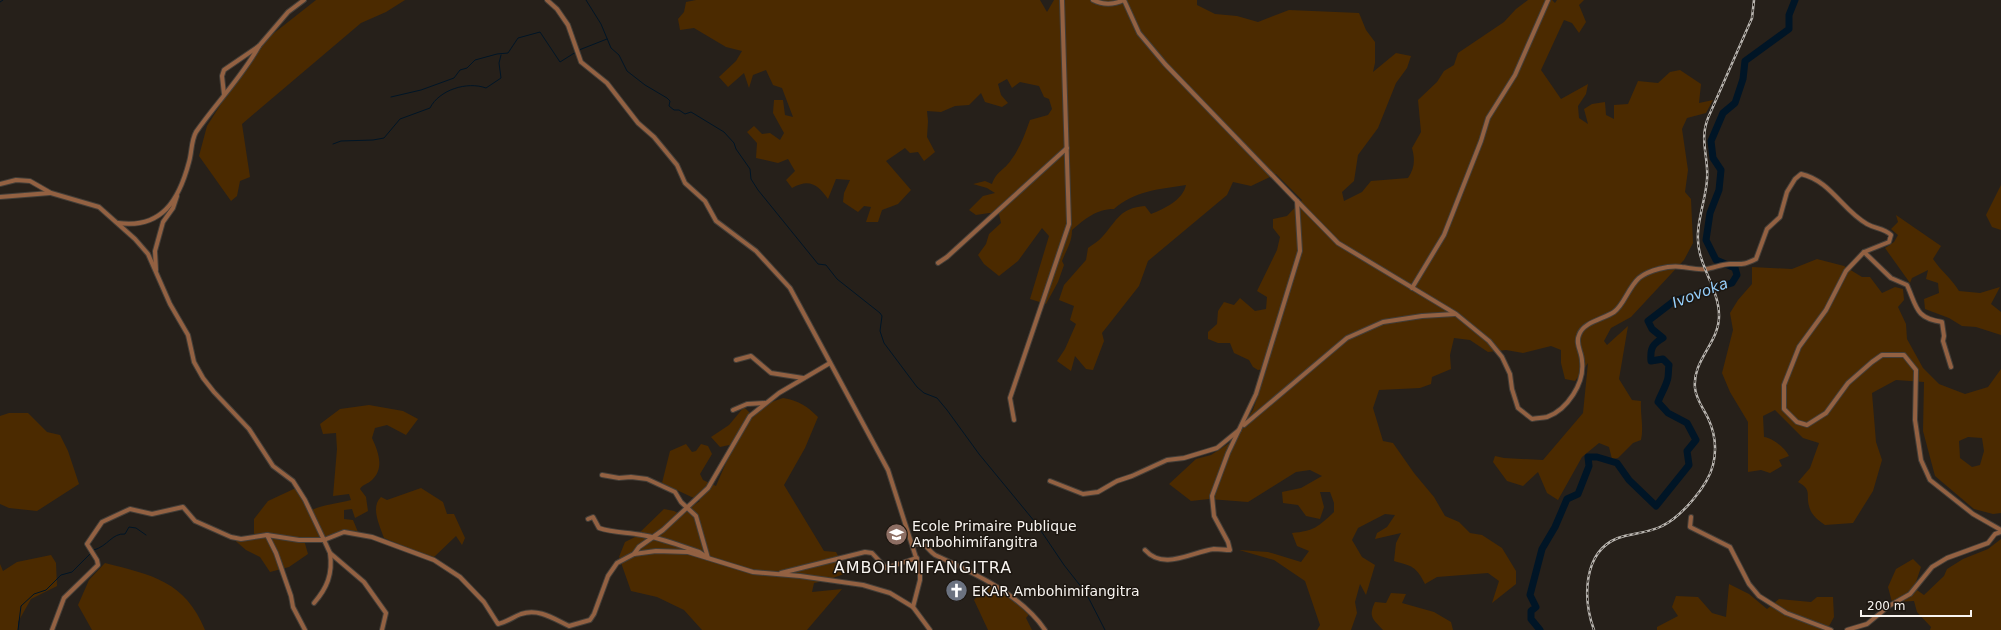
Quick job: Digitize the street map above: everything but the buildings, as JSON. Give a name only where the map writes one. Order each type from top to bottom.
[{"type":"street","points":[[117,223],[132,225],[141,224],[162,214],[170,206],[190,160],[192,141],[195,134],[259,46],[288,12],[304,0]]},
{"type":"street","points":[[547,0],[557,9],[568,25],[576,52],[581,62],[607,82],[618,96],[623,106],[638,123],[654,137],[677,165],[684,183],[705,201],[716,221],[756,251],[790,288],[888,470],[917,558],[920,580],[913,607]]},
{"type":"street","points":[[1014,420],[1010,398],[1069,224],[1062,0]]},
{"type":"street","points":[[1093,0],[1101,4],[1116,3],[1124,0],[1139,33],[1165,64],[1338,243],[1456,314],[1489,341],[1502,357],[1510,374],[1512,389],[1518,408],[1532,419],[1547,417],[1565,406],[1579,384],[1582,361],[1577,345],[1579,334],[1585,327],[1616,311],[1627,291],[1640,278],[1652,272],[1666,268],[1681,266],[1706,269],[1730,264],[1740,266],[1756,259],[1767,229],[1780,217],[1787,192],[1795,179],[1801,174],[1812,176],[1830,189],[1856,216],[1867,224],[1885,230],[1891,236],[1889,242],[1864,252],[1846,271],[1826,310],[1799,347],[1784,385],[1784,409],[1797,422],[1807,425],[1826,413],[1848,383],[1872,362],[1882,355],[1904,355],[1916,370],[1915,420],[1922,460],[1930,480],[1973,514],[2001,531]]},
{"type":"street","points":[[1412,288],[1444,235],[1481,141],[1488,118],[1515,75],[1548,0]]},
{"type":"street","points":[[224,94],[222,76],[224,70],[259,46]]},
{"type":"street","points":[[938,263],[947,257],[1067,148]]},
{"type":"street","points":[[0,184],[16,180],[30,181],[51,192],[98,207],[117,223],[148,254],[170,304],[188,335],[194,362],[203,378],[214,392],[249,429],[273,466],[293,481],[305,500],[330,553],[364,582],[386,613],[382,630]]},
{"type":"street","points":[[156,272],[155,251],[163,222],[173,208],[181,182]]},
{"type":"street","points":[[0,197],[51,192]]},
{"type":"street","points":[[1145,550],[1157,559],[1167,560],[1192,556],[1214,549],[1230,550],[1228,542],[1214,516],[1212,496],[1228,452],[1242,427],[1256,394],[1300,251],[1298,201]]},
{"type":"street","points":[[1864,252],[1891,278],[1907,285],[1916,310],[1922,316],[1942,322],[1944,336],[1943,341],[1951,367]]},
{"type":"street","points":[[1050,481],[1083,494],[1098,492],[1117,481],[1167,460],[1184,458],[1217,448],[1268,403],[1309,372],[1347,338],[1383,322],[1422,316],[1456,314]]},
{"type":"street","points":[[736,360],[751,356],[771,373],[804,378]]},
{"type":"street","points":[[634,554],[639,547],[688,507],[713,482],[750,416],[765,403],[830,363]]},
{"type":"street","points":[[733,410],[747,404],[765,403]]},
{"type":"street","points":[[602,475],[619,478],[631,476],[648,479],[675,492],[681,502],[696,516],[699,522],[708,558]]},
{"type":"street","points":[[52,630],[64,598],[98,566],[87,544],[102,522],[130,508],[152,514],[183,507],[195,521],[231,538],[241,539],[267,535],[299,540],[324,540],[344,532],[372,537],[434,560],[460,577],[484,602],[498,624],[532,612],[553,616],[568,628],[590,620],[594,614],[612,568],[617,563],[634,554],[688,552],[753,572],[834,580],[890,592],[913,607],[930,630]]},
{"type":"street","points":[[588,519],[593,517],[599,528],[612,533],[633,533],[653,537],[699,552],[708,558]]},
{"type":"street","points":[[1691,517],[1690,527],[1730,547],[1749,584],[1759,596],[1786,613],[1831,630]]},
{"type":"street","points":[[1847,630],[1867,624],[1889,606],[1910,594],[1932,567],[1948,558],[1988,543],[1995,534],[2001,531]]},
{"type":"street","points":[[267,535],[276,553],[291,596],[293,607],[305,630]]},
{"type":"street","points":[[912,543],[925,545],[932,553],[968,570],[989,583],[1031,612],[1045,630]]},
{"type":"street","points":[[777,574],[866,552],[872,553],[886,568],[917,558]]},
{"type":"street","points":[[314,603],[325,590],[330,574],[330,553]]},
{"type":"shaded area","points":[[316,0],[405,0],[386,12],[361,23],[242,124],[250,177],[240,181],[237,196],[231,201],[199,156],[207,126],[242,71],[269,37]]},
{"type":"shaded area","points":[[696,0],[1040,0],[1047,12],[1054,0],[1197,0],[1197,5],[1215,14],[1237,16],[1258,22],[1289,10],[1359,13],[1366,30],[1375,42],[1375,63],[1373,72],[1396,53],[1411,56],[1407,68],[1396,83],[1378,128],[1358,155],[1354,181],[1342,192],[1344,201],[1362,192],[1371,181],[1408,178],[1414,163],[1412,148],[1421,132],[1418,100],[1437,82],[1444,71],[1454,65],[1458,53],[1504,22],[1516,9],[1528,0],[1552,0],[1555,3],[1557,0],[1584,0],[1579,5],[1586,22],[1579,33],[1572,23],[1564,20],[1541,70],[1561,99],[1588,84],[1586,94],[1578,106],[1579,118],[1588,124],[1584,109],[1592,104],[1605,102],[1606,115],[1614,119],[1614,105],[1628,104],[1638,81],[1658,83],[1670,72],[1680,70],[1701,84],[1699,103],[1713,100],[1706,113],[1687,118],[1682,129],[1688,170],[1685,192],[1691,199],[1693,243],[1684,260],[1631,317],[1611,328],[1604,341],[1607,345],[1628,326],[1619,379],[1632,400],[1641,401],[1641,440],[1633,443],[1618,458],[1612,459],[1609,447],[1599,443],[1582,457],[1558,500],[1547,493],[1538,472],[1523,486],[1507,481],[1493,462],[1495,456],[1504,458],[1543,460],[1583,413],[1588,363],[1575,381],[1565,379],[1561,363],[1561,350],[1551,346],[1523,353],[1506,350],[1488,352],[1470,340],[1454,338],[1450,355],[1451,369],[1432,377],[1431,384],[1420,388],[1379,390],[1373,408],[1383,441],[1393,443],[1414,473],[1434,497],[1445,516],[1459,522],[1470,533],[1482,535],[1502,548],[1516,571],[1516,584],[1492,603],[1499,581],[1488,573],[1437,577],[1425,584],[1416,570],[1405,564],[1394,561],[1396,543],[1401,533],[1375,539],[1377,533],[1387,527],[1395,515],[1385,514],[1358,528],[1352,540],[1362,557],[1375,565],[1366,595],[1360,584],[1355,602],[1357,613],[1351,630],[1317,630],[1320,625],[1305,581],[1274,560],[1239,550],[1268,552],[1301,562],[1309,551],[1297,546],[1292,533],[1306,531],[1319,525],[1334,512],[1334,503],[1330,492],[1320,492],[1324,507],[1320,519],[1306,516],[1298,505],[1283,503],[1282,492],[1301,488],[1322,476],[1310,470],[1296,472],[1248,502],[1209,499],[1191,501],[1169,484],[1196,459],[1211,455],[1231,442],[1253,410],[1267,368],[1258,370],[1253,367],[1249,360],[1234,353],[1230,343],[1218,343],[1208,339],[1208,332],[1217,324],[1218,311],[1224,302],[1234,305],[1240,298],[1255,311],[1266,309],[1267,297],[1257,291],[1277,250],[1280,237],[1273,228],[1273,219],[1287,216],[1302,200],[1276,174],[1251,186],[1233,182],[1227,195],[1148,261],[1139,286],[1102,333],[1104,341],[1093,370],[1086,369],[1075,356],[1071,371],[1057,361],[1065,349],[1076,324],[1070,320],[1074,306],[1059,300],[1064,285],[1086,260],[1088,248],[1101,238],[1120,215],[1137,207],[1145,206],[1151,214],[1162,209],[1181,195],[1186,185],[1148,192],[1130,198],[1114,209],[1108,209],[1096,213],[1086,219],[1072,230],[1070,243],[1062,261],[1064,265],[1058,282],[1046,304],[1030,299],[1049,236],[1042,228],[1018,261],[999,276],[984,264],[978,255],[986,244],[989,234],[1001,223],[999,214],[989,213],[976,215],[969,210],[983,196],[995,193],[987,188],[973,184],[985,181],[992,184],[998,173],[1008,164],[1017,151],[1030,120],[1048,115],[1052,109],[1049,99],[1044,97],[1039,86],[1020,82],[1012,88],[1007,79],[998,84],[1001,95],[1008,103],[1002,107],[985,102],[981,93],[969,105],[955,106],[941,112],[927,111],[927,137],[935,152],[924,161],[918,152],[910,153],[905,148],[886,161],[911,190],[898,204],[882,210],[878,222],[866,222],[871,207],[864,206],[858,212],[843,202],[844,193],[850,180],[836,179],[828,199],[821,190],[813,184],[809,183],[798,185],[792,188],[786,180],[795,171],[788,159],[778,163],[756,158],[757,143],[747,132],[754,126],[762,134],[770,133],[780,140],[784,133],[773,113],[774,100],[783,100],[785,115],[793,117],[782,88],[773,85],[766,70],[753,75],[749,88],[744,73],[728,87],[719,77],[736,61],[742,51],[726,47],[694,28],[680,30],[678,19],[684,12],[686,2]]},
{"type":"shaded area","points":[[2001,185],[2001,230],[1992,227],[1986,215]]},
{"type":"shaded area","points":[[1896,215],[1941,246],[1933,259],[1959,291],[1980,293],[2000,287],[1991,304],[2001,312],[2001,335],[1976,327],[1962,326],[1949,318],[1925,309],[1924,299],[1939,293],[1938,283],[1926,279],[1928,270],[1912,278],[1910,283],[1885,248],[1894,242],[1898,235],[1891,229],[1898,222]]},
{"type":"shaded area","points":[[1817,259],[1844,266],[1862,277],[1870,277],[1882,293],[1895,287],[1903,289],[1904,300],[1898,307],[1906,324],[1907,339],[1923,368],[1939,384],[1965,394],[1988,387],[2001,369],[2001,513],[1993,514],[1974,509],[1935,476],[1923,431],[1924,382],[1896,380],[1872,393],[1876,442],[1882,460],[1873,491],[1853,523],[1825,525],[1813,515],[1808,502],[1808,492],[1805,487],[1798,482],[1810,468],[1819,443],[1803,438],[1775,410],[1763,416],[1764,437],[1771,439],[1778,444],[1789,456],[1779,460],[1782,466],[1770,473],[1761,470],[1748,472],[1748,422],[1730,392],[1722,373],[1733,330],[1730,313],[1738,300],[1752,284],[1752,267],[1792,269]],"holes":[[[1968,437],[1982,438],[1984,451],[1980,465],[1972,467],[1960,458],[1959,441]]]},
{"type":"shaded area","points":[[783,398],[802,404],[818,417],[805,448],[784,485],[824,551],[836,552],[847,573],[814,583],[812,592],[842,589],[807,630],[702,630],[684,610],[657,597],[631,591],[619,557],[625,542],[635,537],[664,509],[680,514],[700,501],[662,483],[670,451],[686,444],[692,452],[696,451],[701,444],[708,446],[712,454],[700,474],[703,480],[716,486],[734,444],[720,447],[711,437],[729,425],[744,407],[750,413],[763,405]]},
{"type":"shaded area","points":[[369,405],[403,411],[418,419],[406,435],[387,425],[375,428],[372,438],[379,459],[378,470],[372,480],[360,489],[366,497],[368,511],[355,518],[352,509],[344,510],[344,519],[353,520],[358,532],[346,531],[328,538],[304,540],[308,554],[289,567],[270,572],[260,557],[246,550],[231,537],[254,536],[254,519],[268,501],[298,487],[310,511],[325,505],[351,500],[349,494],[333,496],[337,449],[336,433],[323,434],[320,424],[340,409]]},
{"type":"shaded area","points":[[9,413],[28,413],[47,432],[60,435],[68,451],[79,484],[37,511],[9,508],[0,504],[0,416]]},
{"type":"shaded area","points":[[421,488],[443,502],[447,514],[454,514],[465,538],[462,545],[456,536],[433,558],[384,538],[377,517],[376,506],[381,497],[387,500]]},
{"type":"shaded area","points":[[2001,539],[2001,630],[1930,630],[1931,627],[1917,612],[1914,601],[1892,602],[1888,587],[1896,569],[1913,559],[1921,567],[1914,588],[1924,595],[1944,576],[1947,569],[1963,559],[1988,549]]},
{"type":"shaded area","points":[[51,555],[56,563],[57,586],[31,599],[18,622],[18,630],[0,630],[0,564],[3,571],[17,562]]},
{"type":"shaded area","points":[[105,563],[152,577],[177,590],[188,601],[205,630],[92,630],[78,605],[89,580]]},
{"type":"shaded area","points":[[989,583],[1031,612],[1026,618],[1032,630],[988,630],[974,600]]},
{"type":"shaded area","points":[[1729,584],[1749,594],[1767,609],[1779,599],[1811,602],[1817,597],[1833,597],[1834,617],[1827,630],[1657,630],[1657,627],[1678,616],[1672,607],[1676,596],[1698,597],[1712,613],[1726,617]]},
{"type":"shaded area","points":[[1391,593],[1406,594],[1402,603],[1434,612],[1451,622],[1453,630],[1383,630],[1374,620],[1372,611],[1375,602],[1386,603]]},
{"type":"waterway","points":[[586,0],[601,24],[611,48],[619,55],[627,71],[645,85],[667,98],[670,101],[669,106],[674,110],[679,110],[685,114],[691,112],[724,132],[734,143],[736,149],[750,169],[751,179],[758,190],[818,264],[826,265],[837,279],[880,313],[882,316],[880,331],[884,343],[917,387],[924,393],[937,398],[979,454],[1035,522],[1064,565],[1086,593],[1105,630]]},
{"type":"waterway","name":"Ivovoka","points":[[1540,630],[1531,619],[1531,611],[1536,607],[1530,595],[1542,549],[1555,527],[1567,499],[1578,494],[1589,466],[1588,457],[1597,457],[1617,463],[1629,480],[1656,506],[1689,465],[1687,451],[1696,440],[1687,423],[1668,413],[1658,402],[1668,379],[1669,365],[1663,359],[1651,361],[1652,347],[1656,342],[1663,338],[1652,329],[1648,321],[1674,301],[1732,283],[1737,275],[1735,268],[1716,260],[1706,240],[1710,213],[1719,190],[1721,170],[1713,158],[1711,141],[1723,113],[1735,103],[1743,79],[1745,61],[1789,29],[1789,15],[1795,0]]},
{"type":"waterway","points":[[391,97],[421,90],[454,78],[460,70],[467,68],[475,60],[497,54],[508,53],[518,38],[540,32],[560,62],[576,52]]},
{"type":"waterway","points":[[579,50],[607,39]]},
{"type":"waterway","points":[[333,144],[341,141],[373,140],[384,138],[400,119],[430,108],[440,96],[447,92],[470,86],[486,88],[501,78],[499,63],[501,55]]},
{"type":"waterway","points":[[94,550],[103,546],[113,538],[121,534],[125,534],[129,527],[136,528],[146,535]]},
{"type":"waterway","points":[[18,630],[21,606],[34,594],[46,590],[61,575],[72,572],[91,553]]},
{"type":"railway","points":[[1594,630],[1590,618],[1587,591],[1588,578],[1592,565],[1598,554],[1606,545],[1618,538],[1657,528],[1677,516],[1700,491],[1706,482],[1713,465],[1715,453],[1714,435],[1708,418],[1698,400],[1695,388],[1695,378],[1715,334],[1719,315],[1717,299],[1702,262],[1698,245],[1699,226],[1707,180],[1704,134],[1708,118],[1752,18],[1754,0]]},
{"type":"place","name":"Ecole Primaire Publique Ambohimifangitra","points":[[897,534]]},
{"type":"place","name":"EKAR Ambohimifangitra","points":[[956,591]]},
{"type":"district","name":"AMBOHIMIFANGITRA","points":[[923,567]]}]
